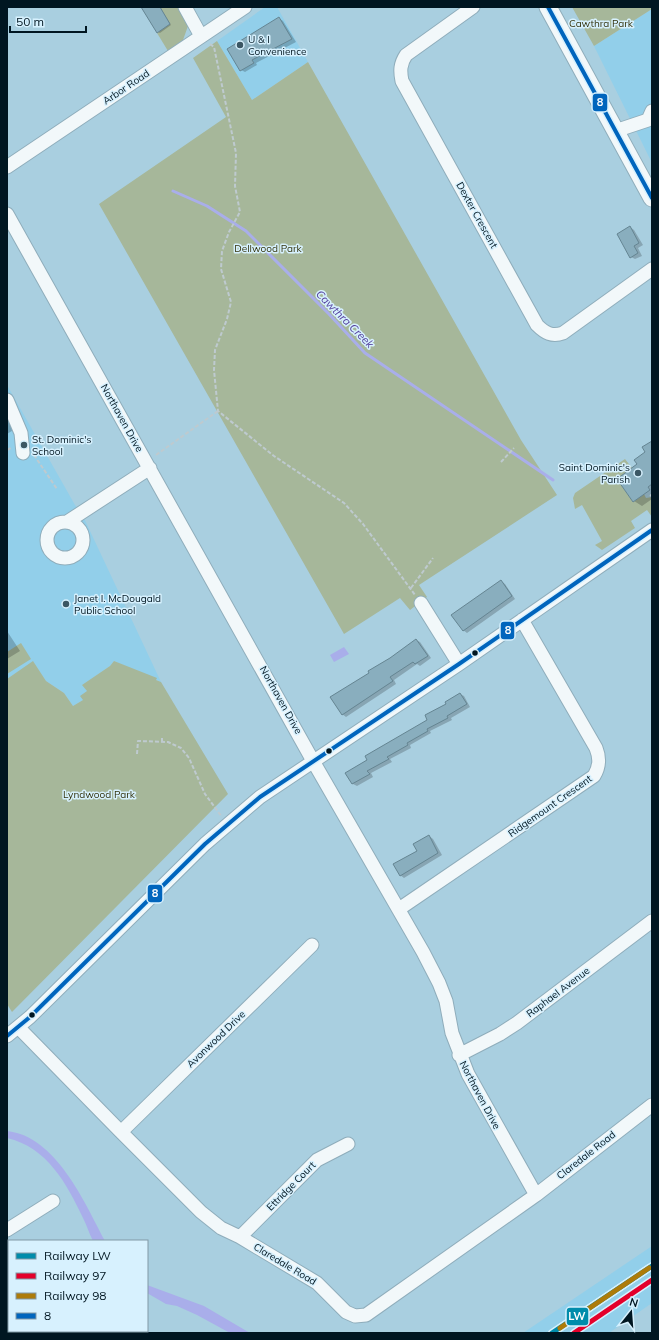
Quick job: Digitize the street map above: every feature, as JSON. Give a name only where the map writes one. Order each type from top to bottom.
[{"type":"main road","points":[[548,7],[652,198]]},
{"type":"street","points":[[184,7],[201,36]]},
{"type":"street","name":"Arbor Road","points":[[7,167],[245,7]]},
{"type":"street","name":"Dexter Crescent","points":[[473,7],[406,55],[400,72],[402,81],[538,325],[546,333],[557,335],[563,333],[652,269]]},
{"type":"street","points":[[615,131],[648,120],[652,111]]},
{"type":"street","name":"Northaven Drive","points":[[7,214],[313,761],[399,909],[439,983],[446,1001],[452,1033],[459,1055],[468,1074],[536,1195]]},
{"type":"street","points":[[7,400],[21,433],[22,450]]},
{"type":"street","points":[[82,512],[83,539],[80,549],[73,557],[60,558],[54,555],[47,545],[48,532],[57,523],[67,522],[148,465]]},
{"type":"street","points":[[67,522],[78,527],[83,539]]},
{"type":"street","points":[[7,1036],[227,824],[260,797],[651,534]]},
{"type":"street","points":[[421,603],[459,664]]},
{"type":"street","name":"Ridgemount Crescent","points":[[399,909],[594,776],[598,769],[599,756],[596,748],[522,620]]},
{"type":"street","name":"Raphael Avenue","points":[[459,1055],[500,1034],[517,1023],[652,921]]},
{"type":"street","name":"Avonwood Drive","points":[[121,1132],[312,945]]},
{"type":"street","name":"Claredale Road","points":[[18,1027],[202,1212],[221,1228],[317,1283],[346,1312],[355,1316],[366,1315],[536,1195],[652,1104]]},
{"type":"street","name":"Ettridge Court","points":[[240,1238],[317,1160],[348,1144]]},
{"type":"street","points":[[7,1230],[53,1201]]},
{"type":"path","points":[[201,36],[214,47],[236,154],[235,186],[240,212],[229,232],[222,251],[221,270],[231,302],[228,319],[215,350],[214,370],[218,411],[274,456],[344,503],[363,524],[421,603]]},
{"type":"path","points":[[148,465],[218,411]]},
{"type":"path","points":[[7,450],[14,446],[22,450],[30,449],[57,489]]},
{"type":"path","points":[[500,462],[514,448]]},
{"type":"path","points":[[411,588],[433,558]]},
{"type":"path","points":[[137,754],[138,741],[168,742],[181,748],[189,758],[205,794],[227,824]]},
{"type":"shaded area","points":[[265,7],[277,7],[308,62],[252,100],[217,41]]},
{"type":"shaded area","points":[[652,9],[652,163],[594,46]]},
{"type":"shaded area","name":"Janet I. McDougald Public School","points":[[7,385],[75,505],[82,514],[161,682],[114,661],[110,666],[83,685],[87,691],[83,700],[73,706],[64,693],[46,681],[33,662],[7,679]]},
{"type":"shaded area","points":[[344,647],[349,654],[334,662],[330,655]]},
{"type":"shaded area","points":[[7,1131],[24,1136],[40,1145],[54,1158],[78,1191],[104,1240],[93,1240],[70,1192],[54,1169],[44,1158],[34,1150],[7,1138]]},
{"type":"shaded area","points":[[652,1246],[652,1303],[609,1333],[523,1333]]},
{"type":"shaded area","points":[[148,1285],[204,1306],[250,1333],[230,1333],[197,1315],[177,1306],[166,1304],[148,1294]]},
{"type":"green space","points":[[160,7],[179,7],[188,26],[183,40],[168,51],[157,33],[170,24]]},
{"type":"green space","name":"Cawthra Park","points":[[572,7],[652,7],[652,9],[594,46]]},
{"type":"green space","name":"Dellwood Park","points":[[217,41],[252,100],[308,62],[521,440],[557,495],[419,585],[427,597],[410,610],[400,598],[344,634],[99,204],[226,117],[193,58]]},
{"type":"green space","points":[[625,459],[632,468],[617,479],[633,502],[644,494],[646,498],[652,497],[652,517],[647,510],[631,521],[635,528],[602,550],[595,545],[602,541],[582,505],[575,509],[573,498],[575,493]]},
{"type":"green space","points":[[21,643],[31,659],[7,674],[7,652]]},
{"type":"green space","name":"Lyndwood Park","points":[[33,661],[46,681],[64,693],[73,706],[83,700],[80,696],[87,691],[82,685],[110,666],[114,661],[157,678],[156,680],[161,682],[228,794],[12,1012],[7,1004],[7,679]]},
{"type":"building","points":[[141,7],[160,7],[170,24],[157,33]]},
{"type":"building","points":[[279,17],[292,39],[252,60],[254,63],[240,71],[227,49]]},
{"type":"building","points":[[630,226],[639,243],[634,246],[638,253],[630,258],[617,234]]},
{"type":"building","name":"Saint Dominic's Parish","points":[[652,441],[652,484],[648,487],[650,490],[633,502],[617,479],[637,464],[634,460],[645,452],[642,447]]},
{"type":"building","points":[[501,580],[512,596],[463,631],[451,615]]},
{"type":"building","points":[[416,639],[428,656],[415,664],[413,662],[390,677],[393,681],[342,715],[330,697],[369,673],[368,671],[390,658]]},
{"type":"building","points":[[460,693],[467,704],[447,716],[448,718],[427,729],[428,731],[407,743],[408,745],[387,757],[389,759],[367,771],[370,774],[352,784],[345,773],[367,760],[365,756],[427,720],[425,715],[446,704],[445,702]]},
{"type":"building","points":[[429,835],[438,853],[400,876],[393,864],[417,851],[413,844]]},
{"type":"waterway","name":"Cawthra Creek","points":[[173,191],[207,206],[246,231],[329,314],[365,353],[553,480]]},
{"type":"rail line","name":"LW","points":[[552,1333],[652,1266]]},
{"type":"rail line","name":"98","points":[[560,1328],[649,1268]]},
{"type":"rail line","name":"97","points":[[574,1333],[652,1280]]},
{"type":"transit line","name":"8","points":[[548,7],[652,198]]},
{"type":"transit line","name":"8","points":[[7,1036],[30,1017],[205,844],[260,797],[459,664],[652,530]]},
{"type":"place","name":"U & I Convenience","points":[[240,45]]},
{"type":"place","name":"St. Dominic's School","points":[[24,445]]},
{"type":"place","name":"Saint Dominic's Parish","points":[[638,473]]},
{"type":"place","name":"Janet I. McDougald Public School","points":[[66,604]]}]
